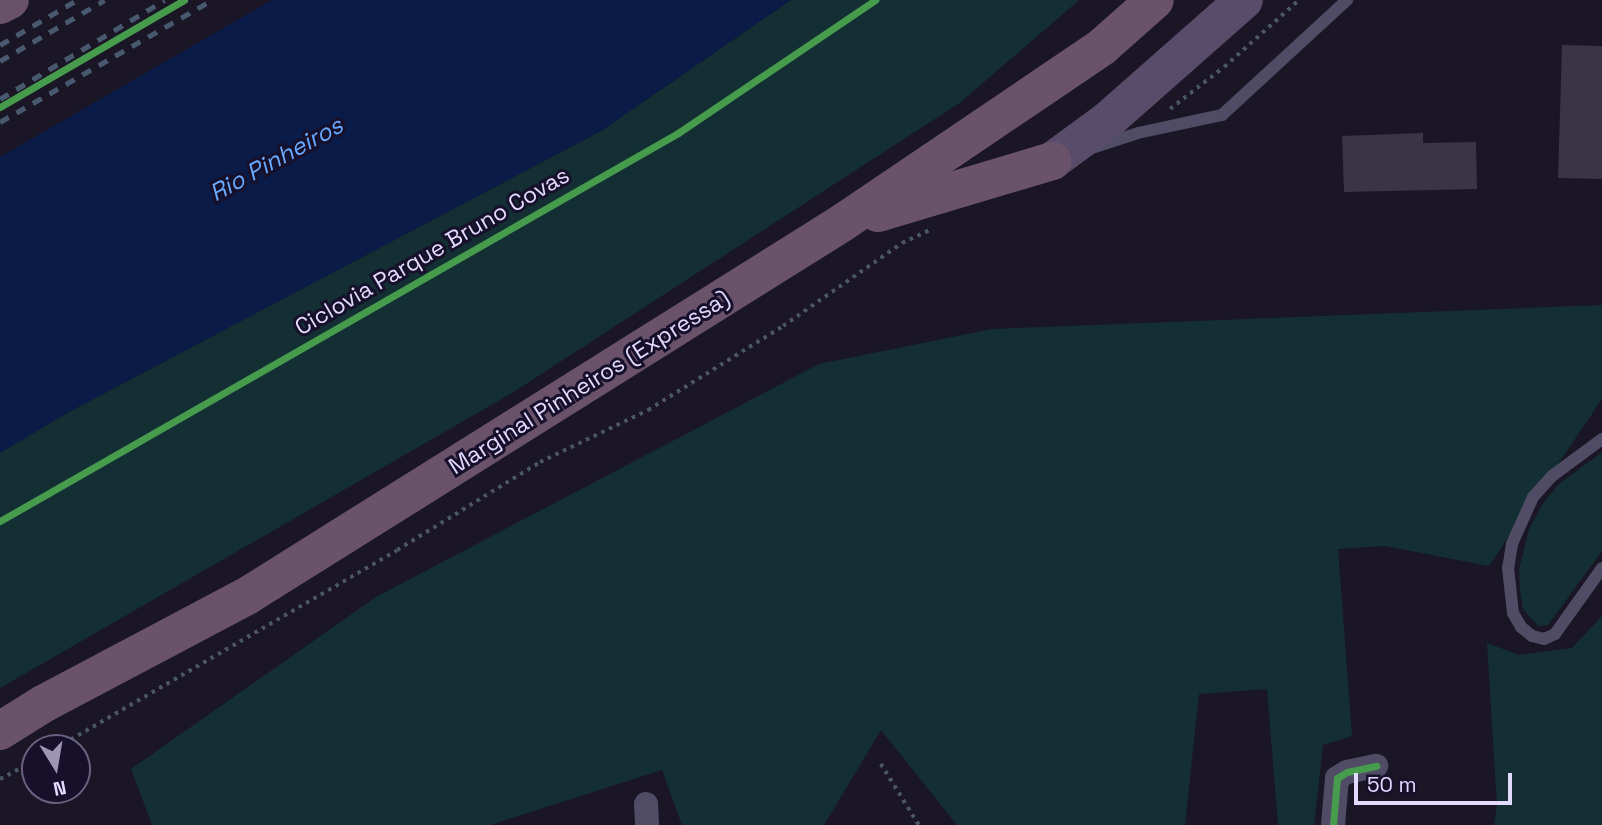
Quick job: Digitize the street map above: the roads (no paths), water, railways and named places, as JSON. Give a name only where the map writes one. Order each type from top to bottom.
[{"type":"highway","points":[[0,5],[10,0]]},
{"type":"highway","name":"Marginal Pinheiros (Expressa)","points":[[0,731],[43,704],[247,596],[842,223],[1103,46],[1155,0]]},
{"type":"highway","points":[[842,223],[1052,161]]},
{"type":"main road","points":[[1052,161],[1108,120],[1244,0]]},
{"type":"street","points":[[1333,825],[1337,778],[1347,772],[1376,766]]},
{"type":"lane","points":[[1052,161],[1138,133],[1222,115],[1347,0]]},
{"type":"lane","points":[[1602,439],[1552,476],[1533,497],[1512,544],[1508,568],[1513,613],[1521,627],[1532,636],[1544,639],[1555,635],[1602,568]]},
{"type":"water","name":"Rio Pinheiros","points":[[272,0],[791,0],[601,131],[67,413],[0,453],[0,157]]},
{"type":"railway","points":[[0,45],[77,0]]},
{"type":"railway","points":[[0,61],[105,0]]},
{"type":"railway","points":[[0,99],[165,0]]},
{"type":"railway","points":[[0,122],[212,0]]}]
